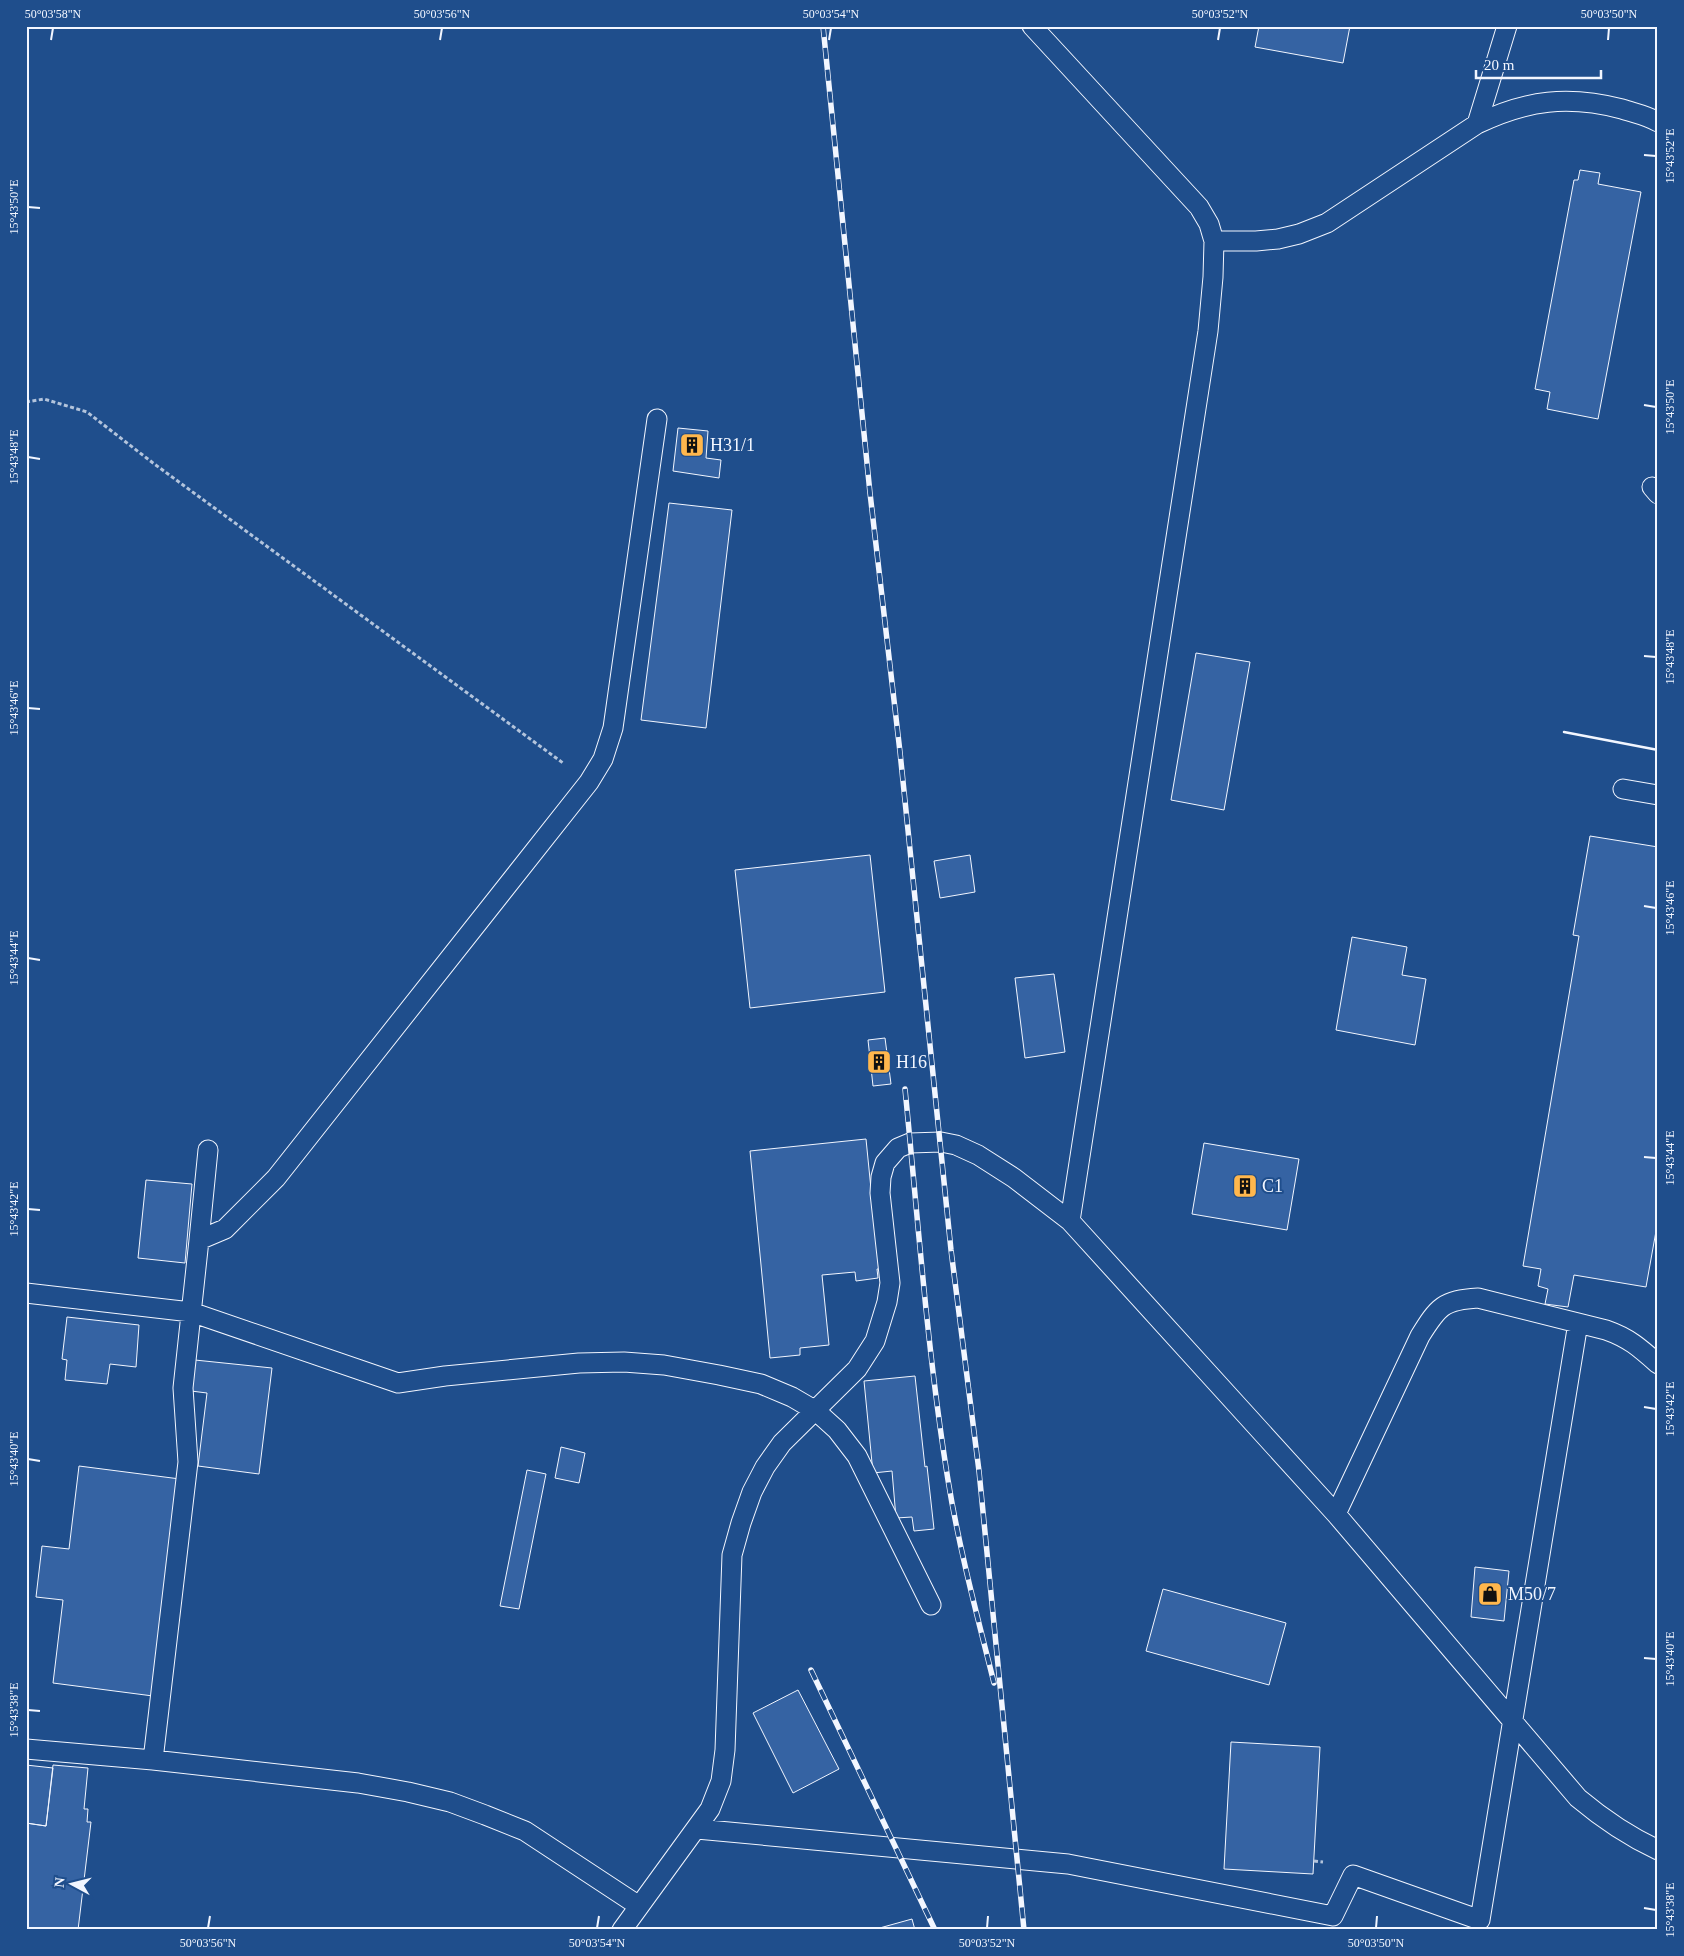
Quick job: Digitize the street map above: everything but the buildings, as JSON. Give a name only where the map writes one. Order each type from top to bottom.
[{"type":"lane","points":[[1032,26],[1199,207],[1209,224],[1214,241],[1214,277],[1208,331],[1070,1221]]},
{"type":"lane","points":[[1477,124],[1507,26]]},
{"type":"lane","points":[[1214,241],[1278,239],[1327,223],[1477,124],[1502,112],[1532,104],[1555,101],[1599,103],[1648,116],[1658,122]]},
{"type":"lane","points":[[199,1240],[225,1228],[276,1178],[589,782],[603,759],[612,728],[657,419]]},
{"type":"lane","points":[[1623,789],[1658,794]]},
{"type":"lane","points":[[622,1930],[697,1829],[710,1809],[721,1781],[725,1750],[732,1555],[741,1523],[752,1492],[765,1467],[782,1443],[857,1369],[867,1356],[881,1326],[890,1283],[880,1193],[881,1177],[885,1162],[891,1154],[898,1148],[910,1143],[941,1142],[978,1155],[1014,1178],[1070,1221],[1336,1514],[1578,1798],[1598,1815],[1629,1836],[1658,1850]]},
{"type":"lane","points":[[153,1760],[188,1462],[183,1388],[208,1150]]},
{"type":"lane","points":[[26,1293],[191,1312],[398,1383],[445,1376],[570,1364],[624,1362],[664,1365],[761,1384],[792,1397],[816,1411],[836,1430],[857,1456],[931,1605]]},
{"type":"lane","points":[[1336,1514],[1420,1336],[1432,1317],[1445,1304],[1459,1299],[1478,1298],[1578,1323],[1624,1337],[1638,1346],[1658,1364]]},
{"type":"lane","points":[[697,1829],[1068,1864],[1333,1916],[1354,1875],[1480,1920],[1578,1323]]},
{"type":"lane","points":[[26,1749],[153,1760],[358,1783],[450,1802],[525,1831],[639,1906]]},
{"type":"path","points":[[26,402],[44,399],[87,412],[153,464],[589,782]]},
{"type":"railway","points":[[823,26],[870,493],[900,752],[951,1250],[979,1471],[1024,1930]]},
{"type":"railway","points":[[905,1089],[934,1382],[948,1480],[957,1531],[994,1683]]},
{"type":"railway","points":[[811,1670],[935,1930]]},
{"type":"wall","points":[[1564,732],[1658,750]]},
{"type":"place","name":"H31/1","points":[[692,445]]},
{"type":"place","name":"H16","points":[[879,1062]]},
{"type":"place","name":"C1","points":[[1245,1186]]},
{"type":"place","name":"M50/7","points":[[1490,1594]]}]
